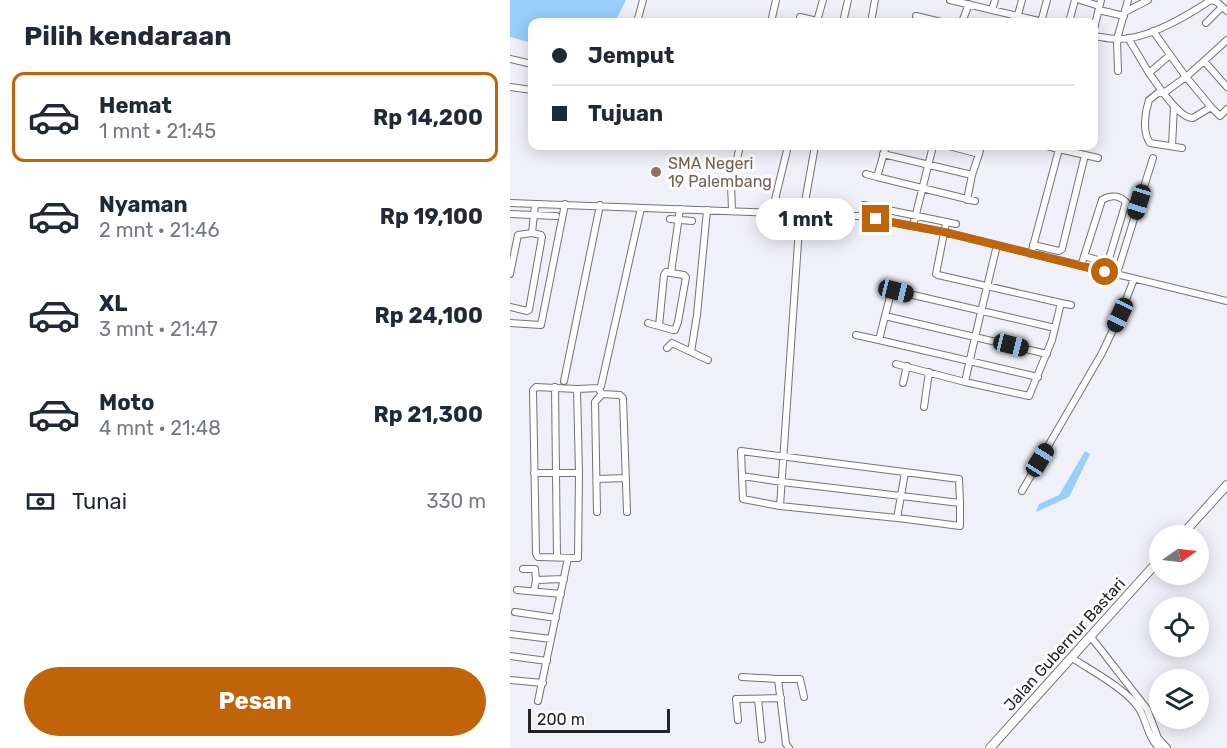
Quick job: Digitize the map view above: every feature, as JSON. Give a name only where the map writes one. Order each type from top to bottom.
[{"type":"highway","points":[[1191,525],[1227,485]]},
{"type":"highway","name":"Jalan Gubernur Bastari","points":[[990,748],[1149,571]]},
{"type":"street","points":[[639,18],[643,0]]},
{"type":"street","points":[[772,18],[776,0]]},
{"type":"street","points":[[819,18],[823,0]]},
{"type":"street","points":[[844,18],[848,0]]},
{"type":"street","points":[[873,18],[876,0]]},
{"type":"street","points":[[950,0],[1014,18]]},
{"type":"street","points":[[992,10],[995,0]]},
{"type":"street","points":[[1017,18],[1022,0]]},
{"type":"street","points":[[1043,18],[1047,0]]},
{"type":"street","points":[[1070,18],[1075,0]]},
{"type":"street","points":[[1080,0],[1124,14]]},
{"type":"street","points":[[1118,71],[1118,39],[1128,0]]},
{"type":"street","points":[[1124,14],[1148,0]]},
{"type":"street","points":[[1098,36],[1128,38],[1153,31],[1211,0],[1225,9],[1206,23]]},
{"type":"street","points":[[964,18],[969,4]]},
{"type":"street","points":[[916,16],[924,18]]},
{"type":"street","points":[[800,17],[804,18]]},
{"type":"street","points":[[1153,31],[1211,107],[1220,116],[1227,109]]},
{"type":"street","points":[[1128,38],[1149,73],[1174,106],[1189,119],[1211,107]]},
{"type":"street","points":[[1182,148],[1150,143],[1147,140],[1145,127],[1149,100],[1186,77],[1225,45]]},
{"type":"street","points":[[1149,73],[1170,55]]},
{"type":"street","points":[[510,59],[528,63]]},
{"type":"street","points":[[1204,62],[1227,87]]},
{"type":"street","points":[[510,87],[528,89]]},
{"type":"street","points":[[1172,146],[1174,106]]},
{"type":"street","points":[[732,210],[731,184],[739,150]]},
{"type":"street","points":[[772,212],[787,150]]},
{"type":"street","points":[[780,506],[802,213],[814,150]]},
{"type":"street","points":[[878,177],[884,150]]},
{"type":"street","points":[[913,226],[932,150]]},
{"type":"street","points":[[964,150],[979,154]]},
{"type":"street","points":[[966,200],[980,150]]},
{"type":"street","points":[[1031,254],[1059,150]]},
{"type":"street","points":[[1063,150],[1098,158]]},
{"type":"street","points":[[883,154],[972,175]]},
{"type":"street","points":[[1033,245],[1062,249],[1085,155]]},
{"type":"street","points":[[1115,274],[1153,158]]},
{"type":"street","points":[[866,174],[975,201]]},
{"type":"street","points":[[1081,266],[1102,200],[1109,196],[1121,198],[1126,202],[1105,272]]},
{"type":"street","points":[[510,203],[846,215],[944,232],[1227,301]]},
{"type":"street","points":[[510,322],[541,326],[565,204]]},
{"type":"street","points":[[532,233],[535,205]]},
{"type":"street","points":[[564,381],[600,205]]},
{"type":"street","points":[[864,205],[956,224]]},
{"type":"street","points":[[597,512],[595,402],[600,391],[640,208]]},
{"type":"street","points":[[671,273],[681,209]]},
{"type":"street","points":[[691,352],[697,315],[707,210]]},
{"type":"street","points":[[510,214],[556,216]]},
{"type":"street","points":[[670,219],[692,221]]},
{"type":"street","points":[[926,228],[929,219]]},
{"type":"street","points":[[946,223],[936,274],[1071,305]]},
{"type":"street","points":[[510,274],[518,235],[532,233],[541,235],[529,310],[510,307]]},
{"type":"street","points":[[965,382],[997,245]]},
{"type":"street","points":[[1084,256],[1108,263]]},
{"type":"street","points":[[648,323],[659,326],[674,330],[678,322],[686,277],[684,275],[666,272],[664,275],[659,326]]},
{"type":"street","points":[[1022,491],[1102,353],[1134,279]]},
{"type":"street","points":[[879,340],[891,293],[896,291],[1055,328]]},
{"type":"street","points":[[896,364],[1029,396],[1047,354],[1061,303]]},
{"type":"street","points":[[885,316],[1047,354]]},
{"type":"street","points":[[856,335],[1038,377]]},
{"type":"street","points":[[667,348],[672,343],[708,360]]},
{"type":"street","points":[[903,383],[907,366]]},
{"type":"street","points":[[924,407],[929,372]]},
{"type":"street","points":[[577,389],[578,558],[538,557],[536,555],[534,388],[555,387],[600,391],[620,395],[623,398],[627,512]]},
{"type":"street","points":[[555,387],[557,558]]},
{"type":"street","points":[[741,451],[783,457],[959,479],[960,526],[780,506],[743,499],[741,451]]},
{"type":"street","points":[[898,518],[905,472]]},
{"type":"street","points":[[534,473],[579,473]]},
{"type":"street","points":[[742,476],[960,503]]},
{"type":"street","points":[[597,479],[626,478]]},
{"type":"street","points":[[538,701],[568,558]]},
{"type":"street","points":[[523,569],[535,569],[534,591]]},
{"type":"street","points":[[536,580],[564,579]]},
{"type":"street","points":[[517,590],[561,594]]},
{"type":"street","points":[[515,612],[556,618]]},
{"type":"street","points":[[510,634],[552,639]]},
{"type":"street","points":[[1091,637],[1147,709],[1158,738],[1167,748]]},
{"type":"street","points":[[510,656],[547,661]]},
{"type":"street","points":[[1072,658],[1124,693],[1135,704],[1141,711],[1148,733],[1159,748]]},
{"type":"street","points":[[742,677],[800,679],[804,697]]},
{"type":"street","points":[[778,679],[786,744],[789,748]]},
{"type":"street","points":[[510,680],[543,683]]},
{"type":"street","points":[[738,720],[736,699],[781,698]]},
{"type":"street","points":[[758,699],[762,739]]},
{"type":"water","points":[[510,0],[626,0],[617,18],[528,18],[528,42],[510,37]]},
{"type":"water","points":[[1085,451],[1090,454],[1069,497],[1036,512],[1039,504],[1059,495]]},
{"type":"place","name":"SMA Negeri 19 Palembang","points":[[656,172]]},
{"type":"route","points":[[876,219],[944,232],[1105,272]]}]
